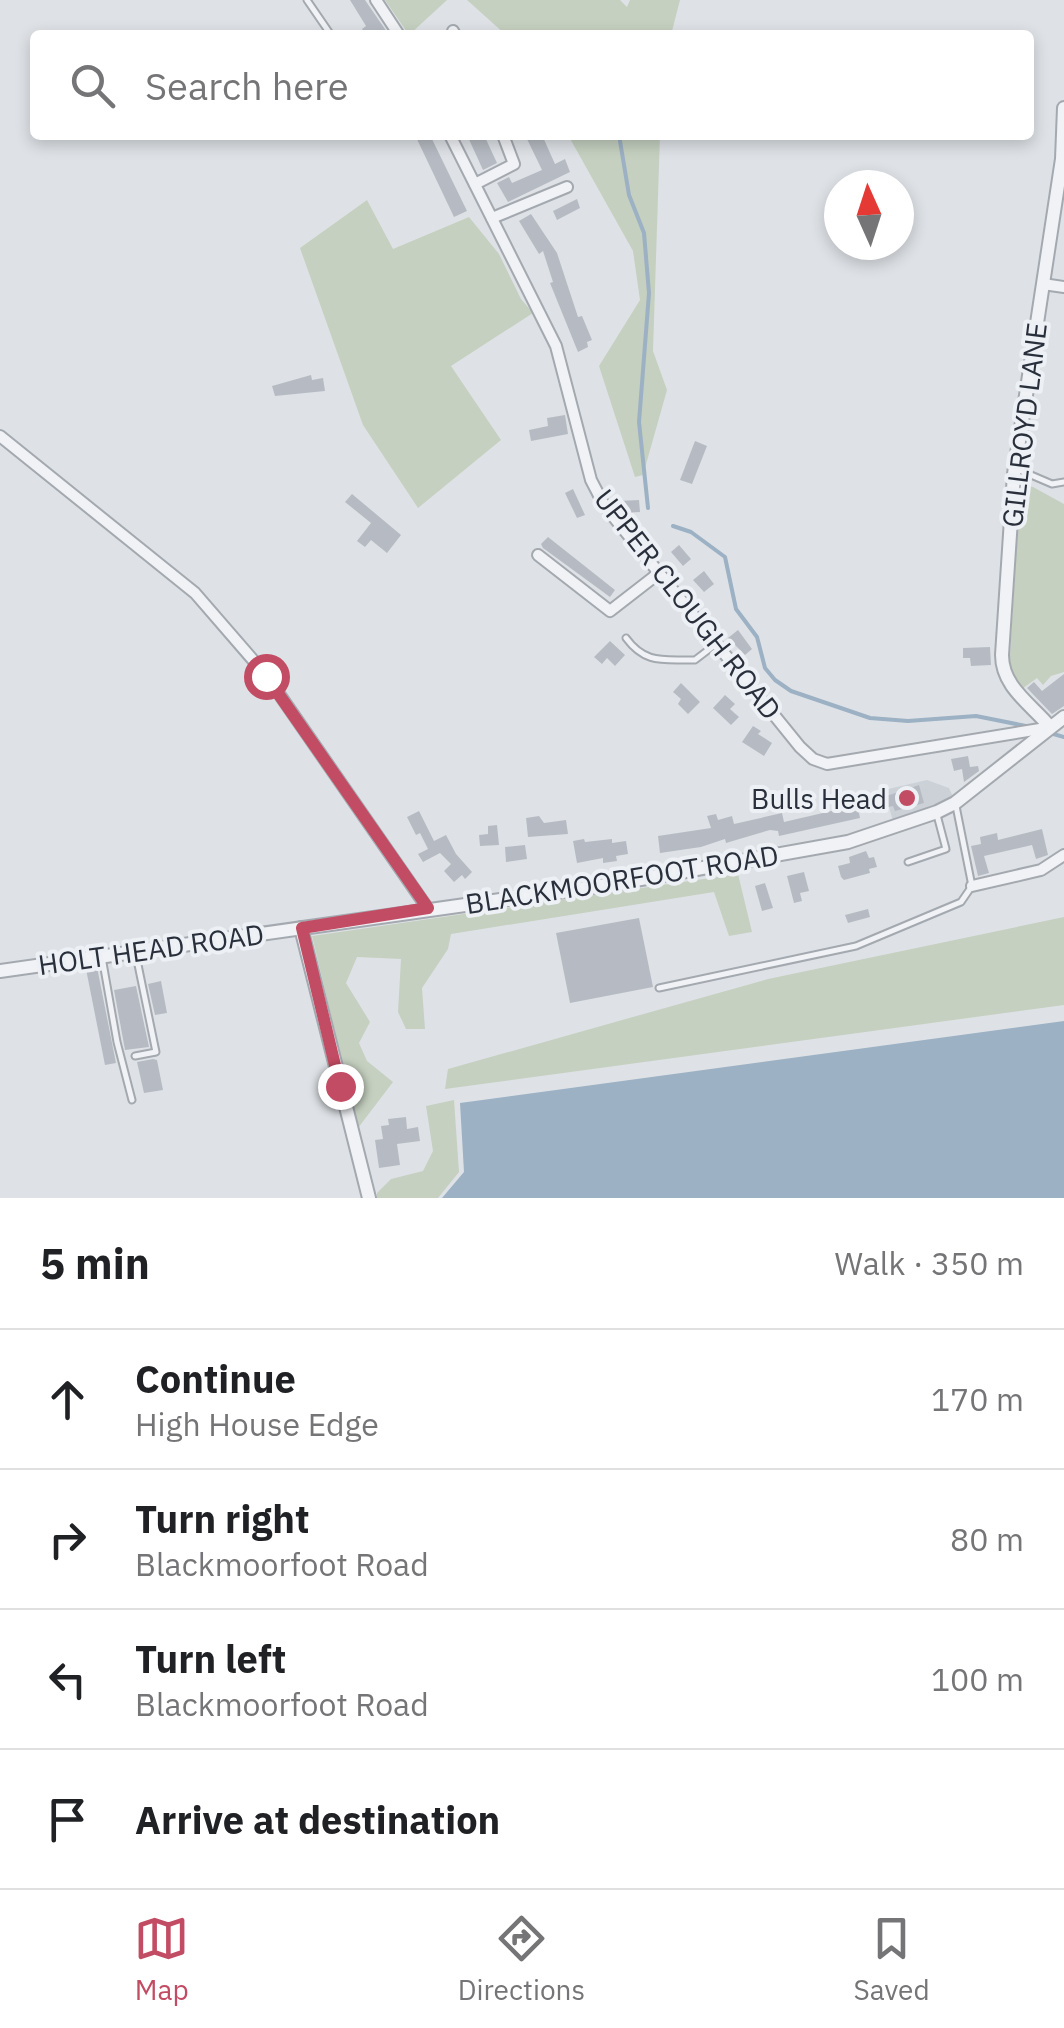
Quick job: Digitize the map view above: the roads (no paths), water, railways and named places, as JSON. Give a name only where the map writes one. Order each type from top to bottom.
[{"type":"street","points":[[376,0],[393,30]]},
{"type":"street","name":"GILLROYD LANE","points":[[1040,731],[1002,667],[1014,468],[1062,159],[1064,108]]},
{"type":"street","name":"UPPER CLOUGH ROAD","points":[[452,140],[556,346],[591,480],[604,505],[800,747],[826,764],[1040,731]]},
{"type":"street","points":[[474,184],[514,164],[506,140]]},
{"type":"street","points":[[492,218],[568,187]]},
{"type":"street","points":[[1044,284],[1064,287]]},
{"type":"street","points":[[0,436],[194,593],[266,676],[428,908]]},
{"type":"street","points":[[538,554],[610,611],[659,573]]},
{"type":"street","name":"BLACKMOORFOOT ROAD","points":[[302,928],[613,884],[848,842],[955,803],[1040,731],[1064,717]]},
{"type":"street","points":[[972,886],[1041,870],[1064,855]]},
{"type":"street","points":[[302,928],[369,1198]]},
{"type":"street","name":"HOLT HEAD ROAD","points":[[0,970],[302,928]]},
{"type":"lane","points":[[307,0],[328,30]]},
{"type":"lane","points":[[1014,468],[1052,484],[1064,482]]},
{"type":"lane","points":[[626,638],[639,655],[652,658],[696,660],[716,644]]},
{"type":"lane","points":[[659,988],[856,946],[961,902],[972,886],[955,803]]},
{"type":"lane","points":[[908,862],[946,849],[937,812]]},
{"type":"lane","points":[[135,952],[156,1052],[135,1056]]},
{"type":"lane","points":[[102,957],[132,1100]]},
{"type":"water","points":[[1064,1021],[1064,1198],[442,1198],[464,1172],[460,1103]]},
{"type":"waterway","points":[[620,140],[629,195],[644,233],[649,293],[639,422],[648,508]]},
{"type":"waterway","points":[[673,526],[691,532],[725,557],[736,609],[757,637],[765,668],[791,691],[870,718],[908,721],[976,716],[1031,727]]},
{"type":"waterway","points":[[1050,733],[1064,737]]},
{"type":"place","name":"Bulls Head","points":[[907,798]]}]
